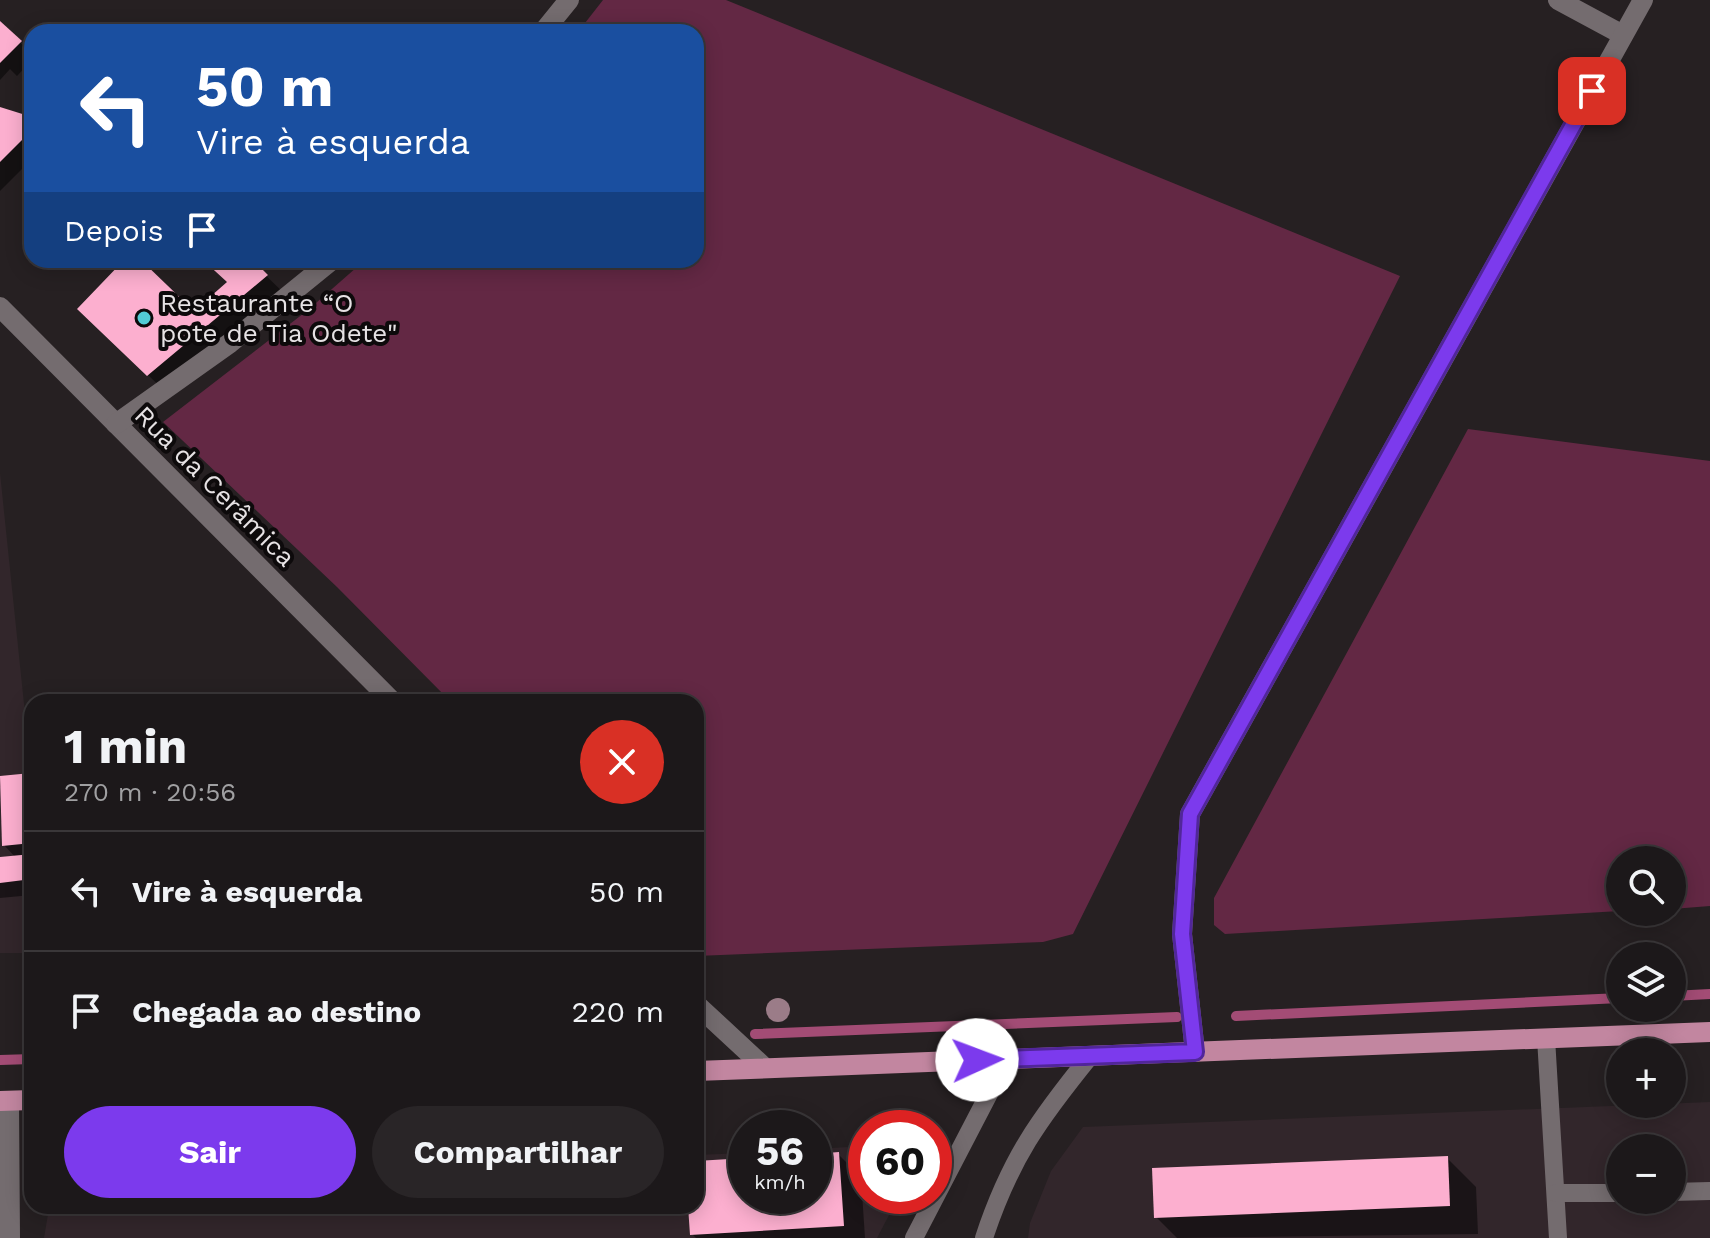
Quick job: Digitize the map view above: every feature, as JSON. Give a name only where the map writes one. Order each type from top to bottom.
[{"type":"main road","points":[[704,1071],[1710,1032]]},
{"type":"main road","points":[[4,1101],[24,1100]]},
{"type":"street","points":[[550,24],[569,0]]},
{"type":"street","points":[[1558,0],[1623,35]]},
{"type":"street","points":[[1195,1052],[1182,934],[1190,814],[1643,0]]},
{"type":"street","points":[[116,424],[230,343],[322,268]]},
{"type":"street","name":"Rua da Cerâmica","points":[[0,307],[385,694]]},
{"type":"street","points":[[704,1011],[765,1068]]},
{"type":"street","points":[[4,1101],[10,1238]]},
{"type":"lane","points":[[1546,1038],[1558,1238]]},
{"type":"lane","points":[[984,1238],[1001,1186],[1038,1119],[1091,1055]]},
{"type":"lane","points":[[914,1238],[1007,1059]]},
{"type":"lane","points":[[1686,1192],[1710,1191]]},
{"type":"lane","points":[[1556,1193],[1606,1193]]},
{"type":"shaded area","points":[[603,0],[726,0],[1400,276],[1073,934],[1043,942],[704,956],[704,694],[443,694],[337,587],[163,422],[308,310],[356,268],[704,268],[704,24],[584,24]]},
{"type":"shaded area","points":[[1468,429],[1710,461],[1710,906],[1686,908],[1686,846],[1606,846],[1606,912],[1225,934],[1214,925],[1214,898]]},
{"type":"shaded area","points":[[0,473],[24,704],[24,953],[0,953]]},
{"type":"shaded area","points":[[1710,1102],[1710,1238],[1028,1238],[1030,1223],[1051,1171],[1083,1127],[1606,1106],[1606,1118],[1686,1118],[1686,1103]]},
{"type":"shaded area","points":[[848,1147],[848,1214],[890,1214],[877,1238],[44,1238],[48,1214],[704,1214],[704,1155],[728,1154],[728,1214],[832,1214],[832,1148]]},
{"type":"building","points":[[0,21],[22,41],[0,63]]},
{"type":"building","points":[[0,107],[24,114],[24,138],[0,162]]},
{"type":"building","name":"Restaurante “O pote de Tia Odete\"","points":[[116,268],[149,268],[194,311],[227,282],[212,268],[261,268],[268,275],[147,376],[77,309]]},
{"type":"building","points":[[24,774],[24,844],[2,846],[0,776]]},
{"type":"building","points":[[24,855],[24,880],[0,883],[0,857]]},
{"type":"building","points":[[839,1152],[844,1226],[690,1235],[689,1214],[704,1214],[704,1161],[728,1159],[728,1214],[832,1214],[832,1153]]},
{"type":"building","points":[[1448,1156],[1450,1206],[1154,1218],[1152,1168]]},
{"type":"waterway","points":[[1686,995],[1710,994]]},
{"type":"waterway","points":[[1236,1016],[1606,999]]},
{"type":"waterway","points":[[755,1034],[1177,1017]]},
{"type":"waterway","points":[[0,1060],[24,1059]]},
{"type":"place","name":"Restaurante “O pote de Tia Odete\"","points":[[144,318]]},
{"type":"route","points":[[977,1060],[1195,1052],[1182,934],[1190,814],[1592,91]]}]
